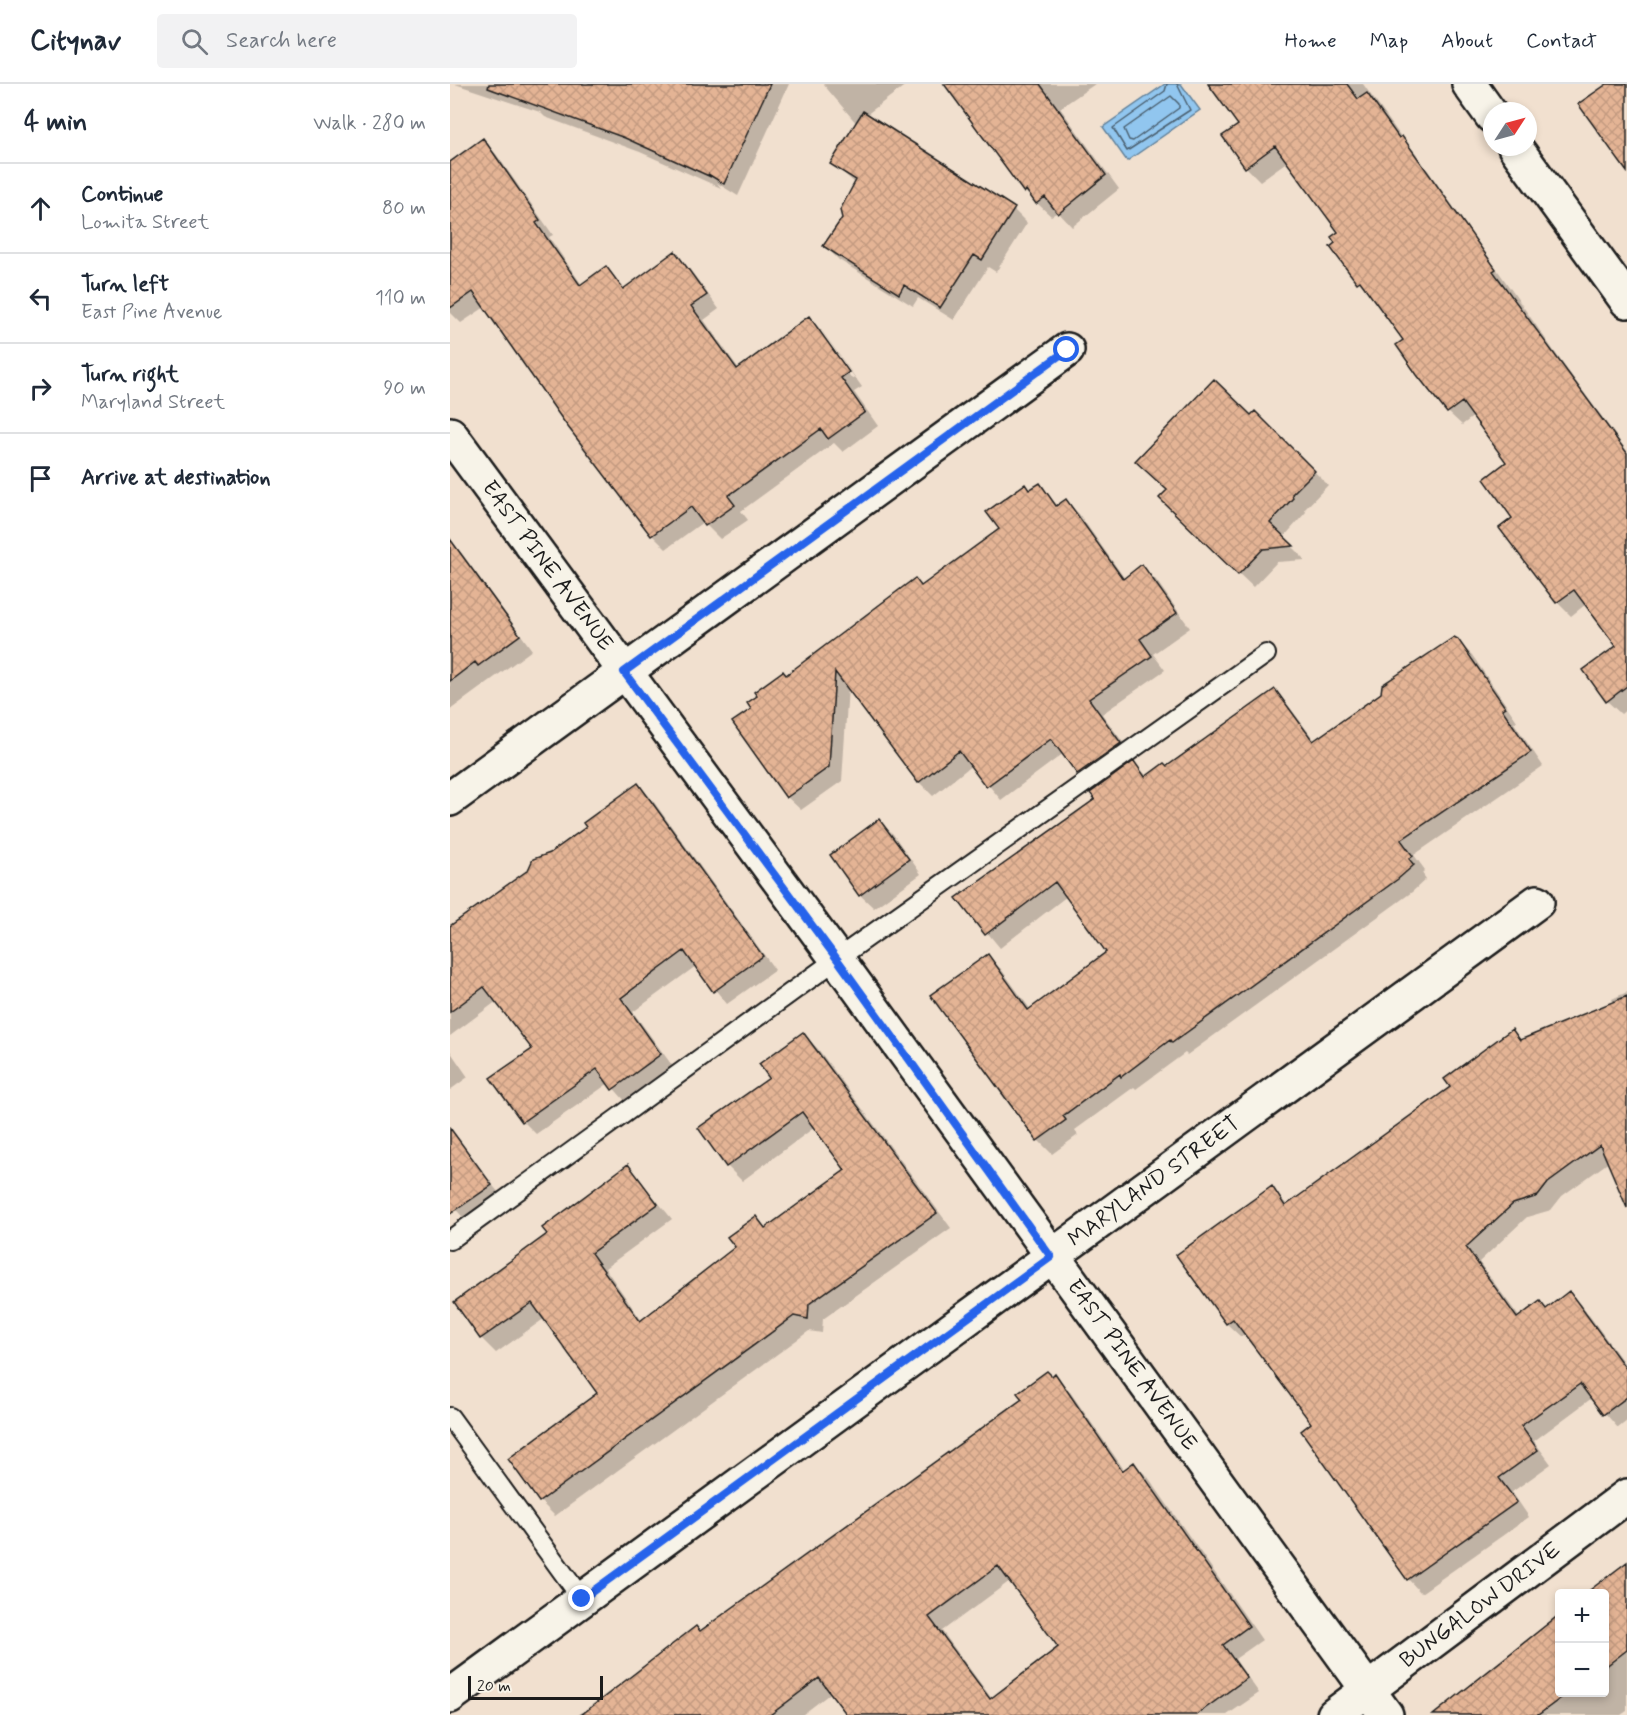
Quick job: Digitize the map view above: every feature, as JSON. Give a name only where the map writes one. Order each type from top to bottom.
[{"type":"street","points":[[1469,84],[1483,103]]},
{"type":"street","points":[[1522,156],[1627,301]]},
{"type":"street","points":[[450,798],[1067,350]]},
{"type":"street","name":"EAST PINE AVENUE","points":[[450,434],[837,959],[1051,1257],[1377,1702]]},
{"type":"street","name":"MARYLAND STREET","points":[[450,1696],[1537,902]]},
{"type":"street","name":"BUNGALOW DRIVE","points":[[1334,1715],[1377,1702],[1627,1496]]},
{"type":"lane","points":[[450,1240],[837,959],[1266,654]]},
{"type":"lane","points":[[450,1417],[582,1599]]},
{"type":"water","points":[[1165,84],[1181,84],[1200,110],[1127,161],[1103,127]]},
{"type":"building","points":[[489,84],[770,84],[724,184],[708,174],[711,177],[625,138],[488,88]]},
{"type":"building","points":[[944,84],[1040,84],[1106,175],[1058,214],[1045,197],[1036,204],[1026,190],[1024,193]]},
{"type":"building","points":[[1208,84],[1347,84],[1358,99],[1367,93],[1399,138],[1402,136],[1496,269],[1493,271],[1627,453],[1627,686],[1606,702],[1583,670],[1616,646],[1574,590],[1556,603],[1499,528],[1512,518],[1484,479],[1506,462],[1462,402],[1447,413],[1417,375],[1396,345],[1403,340],[1360,281],[1357,283],[1330,247],[1335,243],[1331,237],[1338,232],[1275,146],[1245,168],[1222,136],[1238,125]]},
{"type":"building","points":[[1607,84],[1627,84],[1627,172],[1578,104]]},
{"type":"building","points":[[863,111],[1015,208],[982,260],[974,255],[940,308],[904,285],[899,294],[823,246],[842,218],[840,210],[856,180],[830,164]]},
{"type":"building","points":[[483,138],[540,220],[536,223],[580,285],[606,266],[623,289],[675,251],[707,295],[691,306],[737,369],[809,316],[849,372],[841,378],[865,412],[828,439],[821,429],[728,496],[735,505],[705,526],[691,507],[651,536],[565,423],[473,292],[450,308],[450,162]]},
{"type":"building","points":[[1214,379],[1251,415],[1255,411],[1315,471],[1292,494],[1293,498],[1270,523],[1294,546],[1263,549],[1238,575],[1159,498],[1167,490],[1135,461]]},
{"type":"building","points":[[1040,483],[1056,506],[1066,499],[1123,579],[1142,564],[1177,613],[1140,639],[1152,656],[1089,699],[1121,743],[1077,774],[1051,739],[986,787],[959,751],[918,783],[835,672],[829,767],[786,798],[732,722],[751,709],[747,703],[757,696],[754,692],[783,671],[786,675],[915,578],[921,586],[999,529],[986,512],[1025,484],[1029,490]]},
{"type":"building","points":[[450,539],[520,635],[478,666],[475,662],[450,681]]},
{"type":"building","points":[[1454,637],[1458,639],[1505,707],[1502,709],[1531,752],[1401,840],[1413,856],[1409,859],[1414,865],[1398,879],[1172,1043],[1170,1040],[1121,1077],[1120,1074],[1063,1116],[1066,1120],[1037,1141],[930,995],[988,954],[1028,1010],[1106,952],[1055,882],[985,935],[956,898],[1095,799],[1090,793],[1134,761],[1145,777],[1164,763],[1167,766],[1275,689],[1313,741],[1381,693],[1382,685]]},
{"type":"building","points":[[638,783],[763,956],[713,992],[684,951],[621,998],[661,1054],[612,1090],[597,1069],[522,1122],[490,1078],[532,1049],[484,987],[450,1012],[450,926],[528,870],[533,859],[550,853],[586,827],[583,823]]},
{"type":"building","points":[[879,819],[909,859],[859,896],[830,855]]},
{"type":"building","points":[[1627,996],[1627,1208],[1600,1145],[1548,1183],[1538,1196],[1513,1204],[1466,1247],[1517,1318],[1540,1301],[1546,1309],[1569,1291],[1627,1370],[1627,1397],[1603,1415],[1580,1384],[1521,1426],[1538,1450],[1499,1478],[1517,1502],[1407,1580],[1301,1431],[1311,1423],[1233,1319],[1226,1324],[1176,1255],[1272,1186],[1285,1206],[1450,1087],[1444,1079],[1512,1029],[1520,1040]]},
{"type":"building","points":[[803,1032],[937,1213],[809,1304],[808,1319],[794,1316],[539,1502],[508,1459],[597,1393],[532,1303],[480,1339],[454,1302],[547,1234],[542,1228],[628,1164],[658,1204],[591,1253],[640,1321],[735,1247],[727,1237],[756,1216],[765,1228],[845,1170],[802,1112],[726,1167],[698,1128],[769,1078],[759,1064]]},
{"type":"building","points":[[450,1128],[492,1185],[450,1214]]},
{"type":"building","points":[[1047,1371],[1052,1376],[1055,1373],[1122,1471],[1134,1462],[1249,1626],[1223,1645],[1247,1678],[1196,1715],[847,1715],[819,1678],[770,1715],[581,1715],[696,1626],[700,1631],[1022,1399],[1017,1393]],"holes":[[[998,1566],[1058,1647],[990,1699],[929,1617]]]},
{"type":"building","points":[[1627,1562],[1627,1650],[1609,1664],[1609,1589],[1591,1589]]},
{"type":"building","points":[[1555,1618],[1555,1697],[1562,1697],[1538,1715],[1433,1715]]},
{"type":"route","points":[[582,1599],[1051,1257],[837,959],[624,672],[1067,350]]}]
